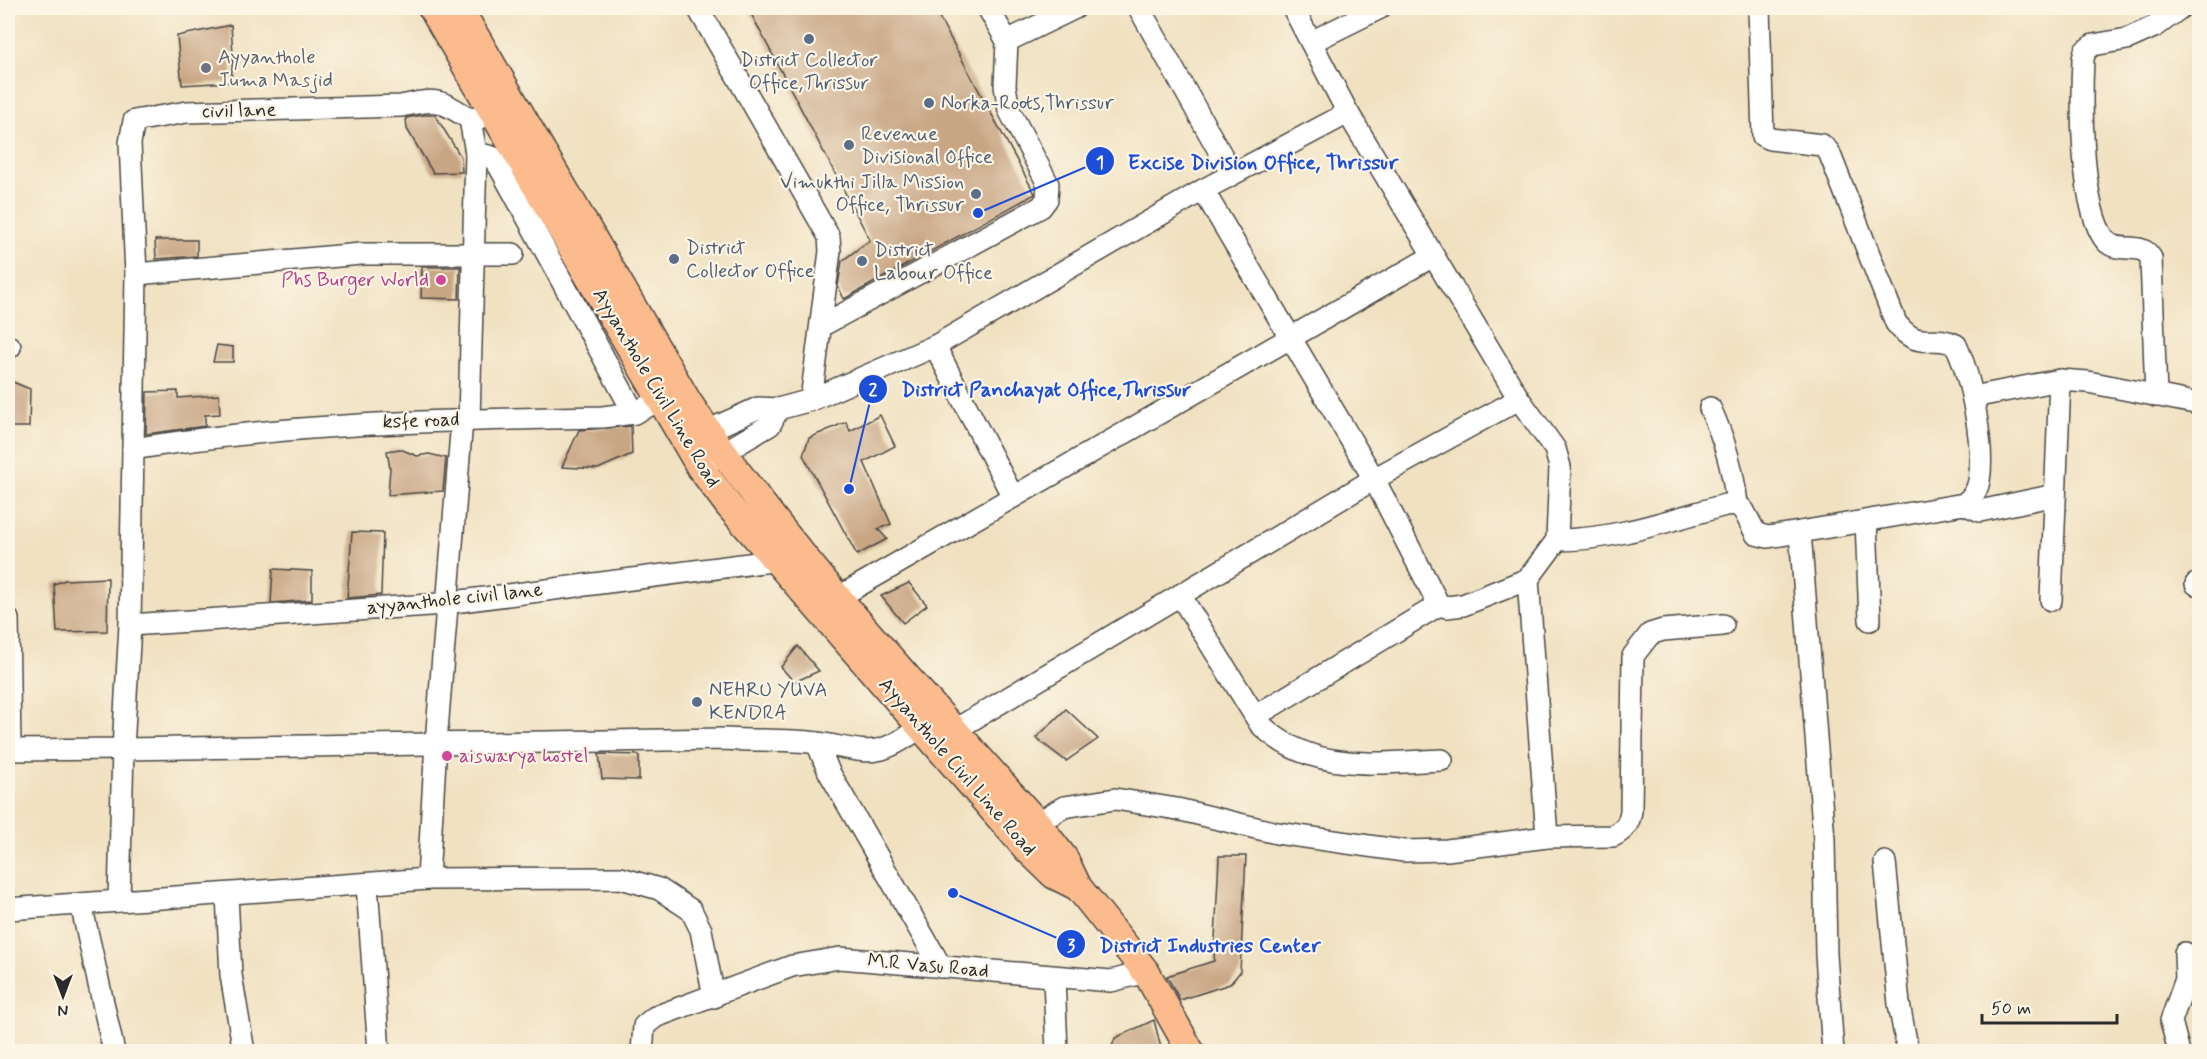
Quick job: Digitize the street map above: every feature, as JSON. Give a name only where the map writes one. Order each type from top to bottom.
[{"type":"main road","name":"Ayyanthole Civil Line Road","points":[[432,8],[660,400],[788,540],[837,598],[1026,848],[1054,875],[1078,887]]},
{"type":"main road","name":"Ayyanthole Civil Line Road","points":[[459,8],[489,105],[688,402],[704,449],[729,506],[937,733],[1037,823],[1064,858],[1078,887],[1146,972],[1191,1052]]},
{"type":"street","points":[[698,8],[829,237],[830,252],[811,399]]},
{"type":"street","points":[[820,326],[1041,207],[1047,199],[1048,184],[1009,110],[1005,86],[1007,41],[988,8]]},
{"type":"street","points":[[1007,41],[1075,8]]},
{"type":"street","points":[[1139,8],[1232,174]]},
{"type":"street","points":[[1257,715],[1438,605],[1447,607],[1463,605],[1528,579],[1557,540],[1560,466],[1555,449],[1519,399],[1348,113],[1293,8]]},
{"type":"street","points":[[1311,42],[1380,8]]},
{"type":"street","points":[[1710,408],[1727,446],[1737,504],[1744,511],[1756,534],[1768,537],[1964,504],[1975,494],[1979,480],[1973,397],[1956,345],[1947,340],[1919,341],[1905,334],[1896,323],[1836,163],[1829,152],[1822,145],[1770,139],[1763,136],[1759,8]]},
{"type":"street","points":[[2156,396],[2151,258],[2147,251],[2141,248],[2122,248],[2108,243],[2102,234],[2085,178],[2083,59],[2085,51],[2092,45],[2127,39],[2156,26],[2181,8]]},
{"type":"street","name":"civil lane","points":[[119,901],[123,749],[130,625],[136,274],[130,143],[134,121],[177,112],[388,107],[430,100],[452,106],[489,105]]},
{"type":"street","points":[[428,879],[436,743],[466,420],[476,153],[489,105]]},
{"type":"street","points":[[704,449],[758,408],[778,409],[811,399],[935,346],[1203,190],[1348,113]]},
{"type":"street","points":[[476,153],[492,157],[499,166],[634,413]]},
{"type":"street","points":[[1203,190],[1374,479],[1438,605]]},
{"type":"street","points":[[136,274],[333,256],[394,253],[513,254]]},
{"type":"street","points":[[837,598],[1433,256]]},
{"type":"street","points":[[935,346],[1013,497]]},
{"type":"street","points":[[1973,397],[2060,380],[2088,382],[2199,404]]},
{"type":"street","points":[[2050,600],[2060,380]]},
{"type":"street","points":[[8,619],[9,750],[724,739],[817,743],[848,750],[883,749],[937,733],[1180,595],[1374,479],[1519,399]]},
{"type":"street","name":"ksfe road","points":[[133,448],[180,441],[386,421],[603,417],[634,413],[660,400]]},
{"type":"street","points":[[1964,504],[1980,511],[2055,495]]},
{"type":"street","points":[[1557,540],[1589,540],[1725,505],[1737,504]]},
{"type":"street","points":[[1866,521],[1870,620]]},
{"type":"street","points":[[1800,532],[1824,838],[1826,955],[1833,1052]]},
{"type":"street","name":"ayyanthole civil lane","points":[[130,625],[449,602],[778,560]]},
{"type":"street","points":[[1528,579],[1547,837]]},
{"type":"street","points":[[1180,595],[1257,715],[1260,724],[1278,742],[1315,758],[1334,762],[1442,760]]},
{"type":"street","points":[[1037,823],[1064,807],[1115,799],[1177,809],[1277,833],[1404,851],[1447,850],[1547,837],[1599,837],[1622,832],[1629,822],[1630,811],[1633,656],[1650,634],[1663,630],[1723,625]]},
{"type":"street","points":[[817,743],[829,772],[941,967]]},
{"type":"street","points":[[1885,862],[1899,1004],[1908,1052]]},
{"type":"street","points":[[8,909],[428,879],[621,878],[659,889],[691,910],[701,930],[714,997]]},
{"type":"street","points":[[367,885],[379,1052]]},
{"type":"street","points":[[227,895],[231,975],[244,1052]]},
{"type":"street","points":[[81,904],[114,1052]]},
{"type":"street","points":[[2179,1052],[2171,1021],[2186,979],[2186,953]]},
{"type":"street","name":"M.R Vasu Road","points":[[642,1052],[644,1026],[648,1020],[792,966],[840,958],[1111,981],[1146,972]]},
{"type":"street","points":[[1054,977],[1057,1052]]},
{"type":"building","points":[[748,8],[934,8],[1035,194],[844,299],[838,286],[842,261],[870,240]]},
{"type":"building","name":"Ayyanthole Juma Masjid","points":[[231,25],[233,54],[231,82],[182,85],[177,36]]},
{"type":"building","points":[[435,115],[461,157],[462,172],[433,173],[407,129],[406,118]]},
{"type":"building","points":[[155,240],[197,240],[197,256],[156,259]]},
{"type":"building","name":"Phs Burger World","points":[[422,267],[460,267],[459,299],[421,298]]},
{"type":"building","points":[[217,345],[233,347],[233,362],[213,362]]},
{"type":"building","points":[[8,380],[30,389],[29,427],[8,427]]},
{"type":"building","points":[[178,391],[178,398],[219,395],[220,414],[205,415],[205,426],[146,434],[147,392]]},
{"type":"building","points":[[880,415],[895,446],[864,462],[891,524],[878,529],[887,539],[857,555],[803,455],[809,438],[846,422],[850,431]]},
{"type":"building","points":[[631,426],[632,454],[598,469],[562,467],[579,430]]},
{"type":"building","points":[[400,449],[417,456],[429,454],[446,458],[443,491],[388,495],[390,468],[387,451]]},
{"type":"building","points":[[352,532],[383,533],[381,595],[347,598]]},
{"type":"building","points":[[273,569],[312,571],[312,600],[271,603]]},
{"type":"building","points":[[108,578],[107,631],[57,632],[54,584],[65,580]]},
{"type":"building","points":[[909,583],[927,605],[903,623],[881,596]]},
{"type":"building","points":[[798,646],[819,671],[794,682],[781,667]]},
{"type":"building","points":[[1066,709],[1098,739],[1066,761],[1036,738]]},
{"type":"building","points":[[599,754],[639,755],[639,780],[602,779]]},
{"type":"building","points":[[1219,856],[1246,856],[1240,972],[1230,984],[1180,1000],[1167,976],[1214,961]]},
{"type":"building","points":[[1154,1020],[1162,1052],[1110,1052],[1115,1038]]},
{"type":"place","name":"District Collector Office,Thrissur","points":[[809,39]]},
{"type":"place","name":"Ayyanthole Juma Masjid","points":[[206,68]]},
{"type":"place","name":"Norka-Roots,Thrissur","points":[[929,103]]},
{"type":"place","name":"Revenue Divisional Office","points":[[849,145]]},
{"type":"place","name":"Vimukthi Jilla Mission Office, Thrissur","points":[[976,194]]},
{"type":"place","name":"Excise Division Office, Thrissur","points":[[978,213]]},
{"type":"place","name":"District Collector Office","points":[[674,259]]},
{"type":"place","name":"District Labour Office","points":[[862,261]]},
{"type":"place","name":"Phs Burger World","points":[[441,280]]},
{"type":"place","name":"District Panchayat Office,Thrissur","points":[[849,489]]},
{"type":"place","name":"NEHRU YUVA KENDRA","points":[[697,702]]},
{"type":"place","name":"aiswarya hostel","points":[[447,756]]},
{"type":"place","name":"District Industries Center","points":[[953,893]]}]
